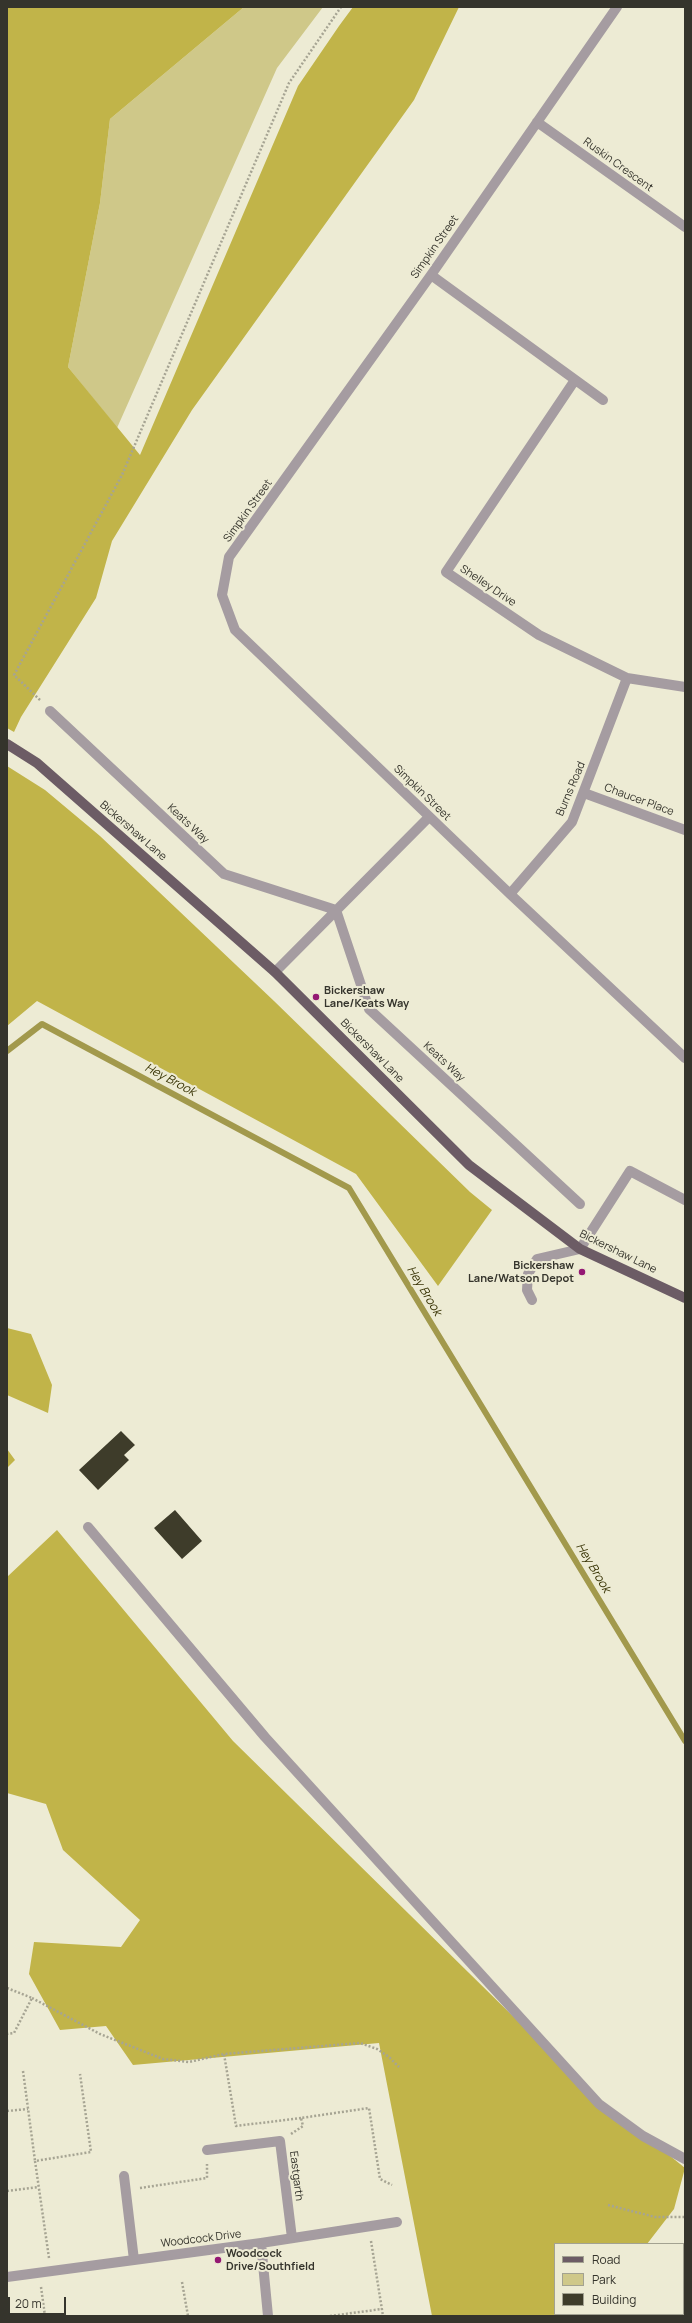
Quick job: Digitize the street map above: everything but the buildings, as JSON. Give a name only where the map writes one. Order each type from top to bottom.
[{"type":"main road","name":"Bickershaw Lane","points":[[7,744],[37,763],[275,972],[469,1165],[580,1249],[685,1298]]},
{"type":"street","name":"Simpkin Street","points":[[617,7],[538,122],[229,557],[222,595],[235,630],[429,817],[685,1058]]},
{"type":"street","name":"Ruskin Crescent","points":[[538,122],[685,227]]},
{"type":"street","points":[[430,275],[603,400]]},
{"type":"street","name":"Shelley Drive","points":[[575,380],[446,572],[539,635],[627,678],[685,688]]},
{"type":"street","name":"Burns Road","points":[[510,894],[572,822],[627,678]]},
{"type":"street","name":"Keats Way","points":[[50,711],[224,874],[336,910],[369,1009],[580,1204]]},
{"type":"street","name":"Chaucer Place","points":[[584,792],[685,830]]},
{"type":"street","points":[[275,972],[429,817]]},
{"type":"street","points":[[532,1300],[527,1290],[528,1274],[537,1259],[580,1249],[630,1171],[685,1200]]},
{"type":"street","points":[[88,1527],[265,1737],[599,2104],[643,2136],[685,2159]]},
{"type":"street","name":"Eastgarth","points":[[207,2150],[280,2141],[292,2238]]},
{"type":"street","points":[[124,2176],[134,2260]]},
{"type":"street","name":"Woodcock Drive","points":[[7,2276],[260,2243],[397,2222]]},
{"type":"street","points":[[260,2243],[268,2316]]},
{"type":"path","points":[[50,711],[14,675],[122,475],[289,82],[341,7]]},
{"type":"path","points":[[7,1988],[32,1998],[100,2034],[162,2059],[189,2062],[224,2054],[360,2043],[377,2049],[389,2057],[399,2067]]},
{"type":"path","points":[[7,2034],[14,2033],[32,1998]]},
{"type":"path","points":[[224,2054],[236,2126],[369,2108],[380,2179],[392,2185]]},
{"type":"path","points":[[23,2071],[50,2271]]},
{"type":"path","points":[[35,2161],[91,2152],[80,2074]]},
{"type":"path","points":[[7,2111],[28,2109]]},
{"type":"path","points":[[280,2141],[303,2126],[301,2118]]},
{"type":"path","points":[[126,2190],[207,2178],[207,2150]]},
{"type":"path","points":[[7,2191],[38,2187]]},
{"type":"path","points":[[608,2205],[655,2217],[685,2217]]},
{"type":"path","points":[[369,2227],[383,2316]]},
{"type":"path","points":[[39,2272],[45,2316]]},
{"type":"path","points":[[182,2282],[188,2316]]},
{"type":"path","points":[[330,2316],[382,2309]]},
{"type":"path","points":[[657,2316],[665,2316]]},
{"type":"green space","points":[[244,7],[323,7],[277,68],[117,428],[68,367],[100,203],[110,119]]},
{"type":"shaded area","points":[[7,7],[244,7],[110,119],[100,203],[68,367],[140,455],[298,86],[339,26],[353,7],[459,7],[414,100],[192,410],[112,541],[96,598],[21,717],[14,732],[7,728]]},
{"type":"shaded area","points":[[7,766],[45,790],[100,836],[274,1001],[470,1192],[492,1210],[438,1286],[356,1174],[37,1001],[7,1026]]},
{"type":"shaded area","points":[[7,1328],[31,1334],[52,1385],[48,1413],[7,1395]]},
{"type":"shaded area","points":[[7,1449],[15,1460],[7,1468]]},
{"type":"shaded area","points":[[57,1530],[233,1741],[586,2088],[685,2168],[674,2209],[648,2243],[554,2243],[554,2315],[620,2315],[432,2316],[379,2043],[133,2065],[106,2026],[60,2030],[29,1974],[34,1942],[121,1947],[140,1920],[63,1850],[46,1804],[7,1793],[7,1577]]},
{"type":"waterway","name":"Hey Brook","points":[[7,1051],[42,1024],[349,1188],[685,1741]]},
{"type":"place","name":"Bickershaw Lane/Keats Way","points":[[316,997]]},
{"type":"place","name":"Bickershaw Lane/Watson Depot","points":[[582,1272]]},
{"type":"place","name":"Woodcock Drive/Southfield","points":[[218,2260]]}]
